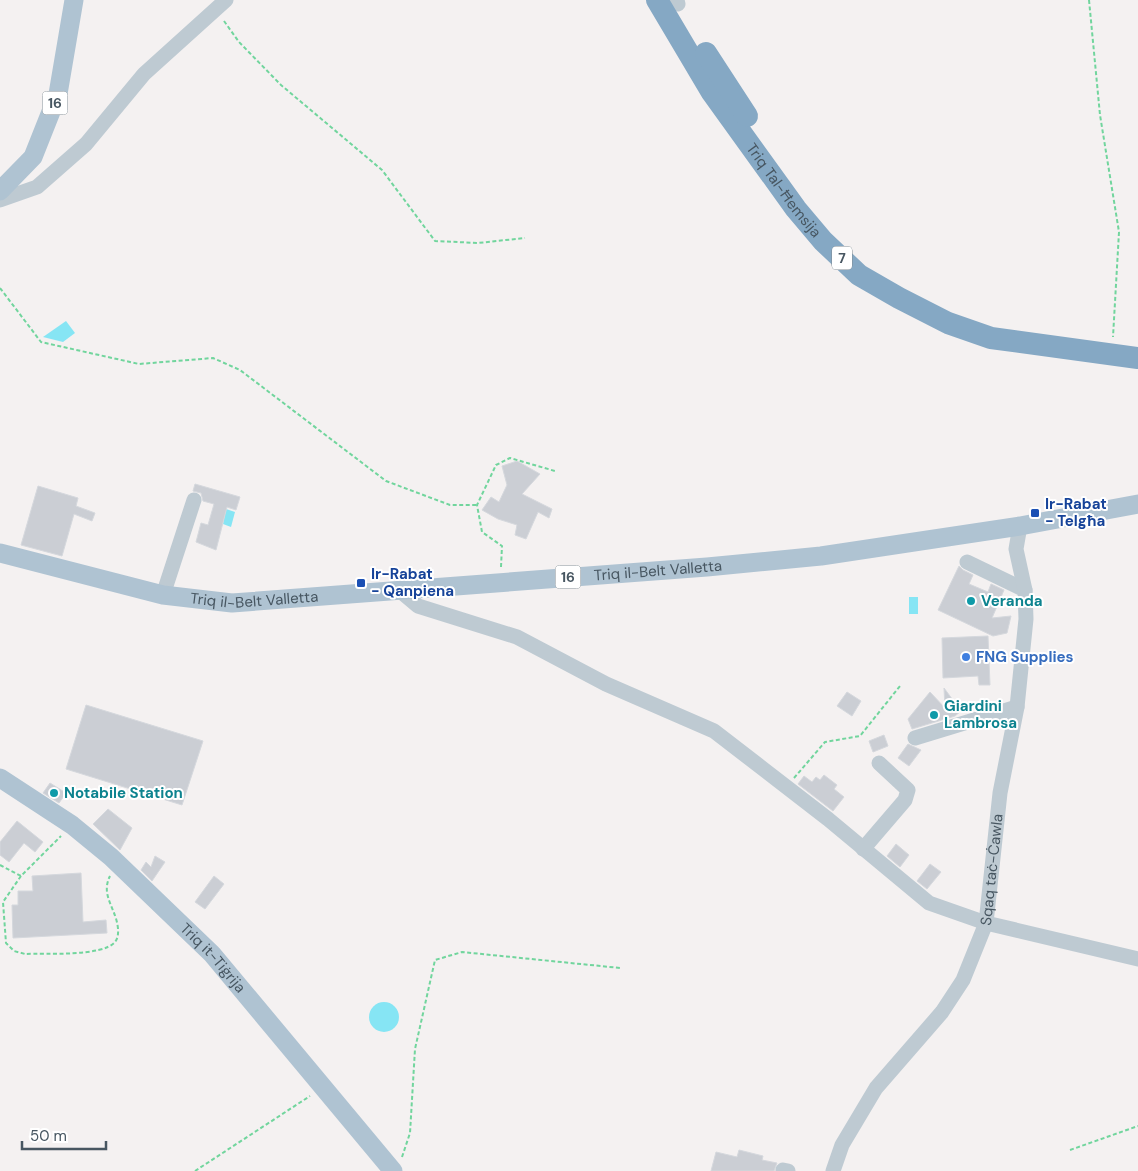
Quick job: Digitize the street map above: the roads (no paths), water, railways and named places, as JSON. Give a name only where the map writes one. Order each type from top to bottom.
[{"type":"highway","name":"Triq Tal-Ħemsija","points":[[672,1],[758,132],[820,215],[849,245],[881,272],[958,316],[1010,332],[1138,348]]},
{"type":"highway","name":"Triq Tal-Ħemsija","points":[[672,1],[711,91],[796,209],[823,241],[859,275],[948,323],[991,338],[1138,358]]},
{"type":"main road","name":"16","points":[[0,191],[33,157],[58,94],[74,0]]},
{"type":"main road","name":"Triq il-Belt Valletta","points":[[0,553],[163,595],[232,603],[707,567],[820,556],[1020,526],[1138,504]]},
{"type":"main road","name":"Triq it-Tiġrija","points":[[0,778],[72,826],[120,865],[212,954],[393,1171]]},
{"type":"street","points":[[0,200],[37,187],[79,150],[144,74],[220,4]]},
{"type":"street","points":[[163,595],[194,500]]},
{"type":"street","name":"Sqaq taċ-Ċawla","points":[[833,1171],[842,1145],[876,1088],[942,1012],[963,980],[986,923],[1000,793],[1016,707],[1026,619],[1025,590],[1016,549],[1020,526]]},
{"type":"street","points":[[967,562],[1025,590]]},
{"type":"street","points":[[399,590],[418,606],[518,637],[606,684],[714,731],[786,787],[929,904],[986,923],[1138,959]]},
{"type":"street","points":[[914,738],[1016,707]]},
{"type":"street","points":[[863,849],[905,800],[908,790],[879,763]]},
{"type":"water","points":[[66,321],[75,333],[63,342],[43,337]]},
{"type":"water","points":[[226,509],[235,512],[231,527],[223,524]]},
{"type":"water","points":[[909,597],[918,597],[918,614],[909,614]]},
{"type":"water","points":[[384,1002],[390,1003],[398,1011],[398,1023],[390,1031],[384,1032],[378,1031],[370,1023],[369,1017],[370,1011],[378,1003]]},
{"type":"place","name":"Ir-Rabat - Telgħa","points":[[1035,513]]},
{"type":"place","name":"Ir-Rabat - Qanpiena","points":[[361,583]]},
{"type":"place","name":"Veranda","points":[[971,601]]},
{"type":"place","name":"FNG Supplies","points":[[966,657]]},
{"type":"place","name":"Giardini Lambrosa","points":[[934,715]]},
{"type":"place","name":"Notabile Station","points":[[54,793]]}]
